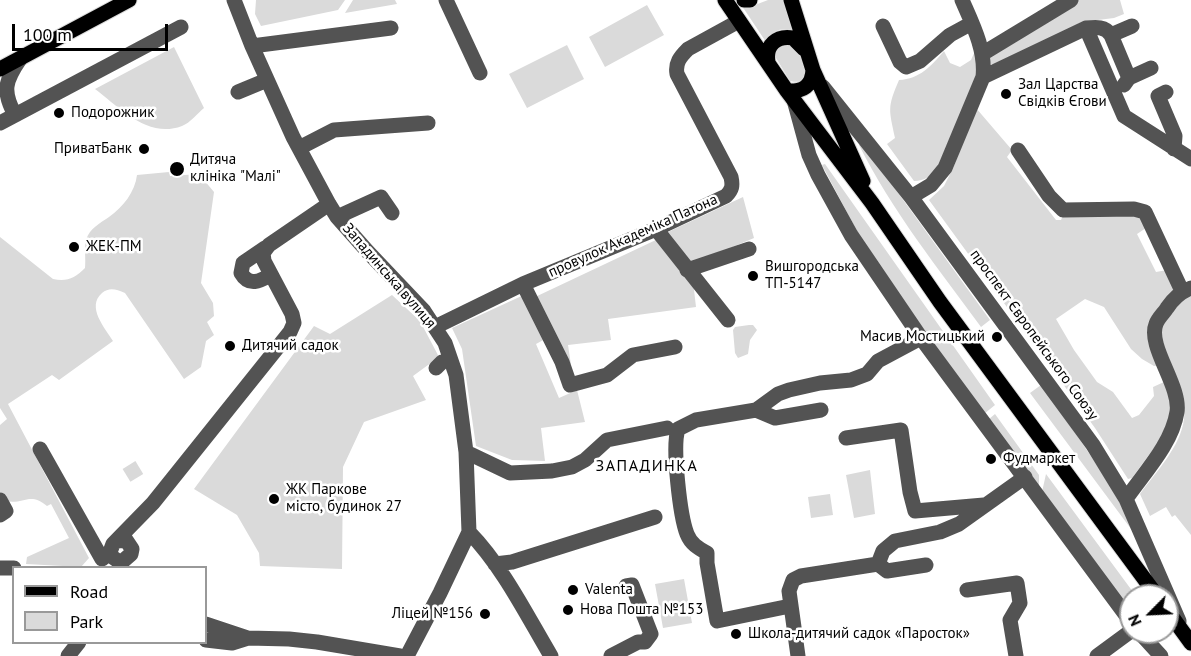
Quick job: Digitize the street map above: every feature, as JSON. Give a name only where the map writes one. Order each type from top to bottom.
[{"type":"main road","points":[[0,69],[129,0]]},
{"type":"main road","name":"проспект Європейського Союзу","points":[[725,0],[790,95],[872,203],[940,302],[1148,584]]},
{"type":"main road","points":[[744,0],[750,0]]},
{"type":"main road","name":"проспект Європейського Союзу","points":[[792,1],[806,51],[872,203]]},
{"type":"main road","points":[[768,62],[767,50],[778,39],[793,38],[806,51]]},
{"type":"main road","points":[[790,95],[806,87],[816,76]]},
{"type":"street","name":"Западинська вулиця","points":[[234,0],[252,46],[299,148],[333,210],[368,252],[424,311],[445,343],[456,375],[466,452],[469,532]]},
{"type":"street","points":[[446,0],[480,73]]},
{"type":"street","points":[[953,0],[969,25]]},
{"type":"street","points":[[911,197],[931,185],[945,168],[983,77],[981,54],[962,0]]},
{"type":"street","points":[[981,54],[1071,0]]},
{"type":"street","name":"провулок Академіка Патона","points":[[435,327],[523,284],[656,229],[726,196],[731,191],[731,177],[677,74],[676,67],[688,49],[739,21]]},
{"type":"street","points":[[884,26],[900,62],[906,67],[920,61],[950,35],[969,25]]},
{"type":"street","points":[[1111,35],[1132,26]]},
{"type":"street","points":[[6,116],[181,27]]},
{"type":"street","points":[[983,77],[1086,28],[1097,27],[1107,30],[1111,35],[1129,78]]},
{"type":"street","points":[[252,46],[392,28]]},
{"type":"street","points":[[1086,28],[1124,116],[1178,139]]},
{"type":"street","points":[[6,116],[8,102],[6,91],[10,73],[20,59]]},
{"type":"street","points":[[1114,92],[1120,89],[1129,78],[1151,68]]},
{"type":"street","name":"проспект Європейського Союзу","points":[[816,76],[911,197],[1093,445],[1126,499],[1187,638]]},
{"type":"street","points":[[238,92],[267,80]]},
{"type":"street","points":[[1166,92],[1158,96],[1178,139],[1191,159]]},
{"type":"street","name":"проспект Європейського Союзу","points":[[790,95],[809,155],[825,190],[851,235],[921,338],[1119,606]]},
{"type":"street","points":[[299,148],[334,130],[428,123]]},
{"type":"street","points":[[1018,150],[1049,196],[1064,210],[1134,209],[1145,212],[1187,290],[1172,302],[1156,324],[1155,336],[1175,394],[1178,410],[1174,427],[1126,499]]},
{"type":"street","points":[[271,275],[254,282],[248,281],[242,273],[243,263],[333,210],[381,197],[392,213]]},
{"type":"street","points":[[656,229],[728,320]]},
{"type":"street","points":[[39,449],[105,555],[180,471],[293,327],[292,314],[263,257],[265,248]]},
{"type":"street","points":[[687,270],[749,249]]},
{"type":"street","points":[[523,284],[562,362],[570,385],[607,375],[633,355],[675,347]]},
{"type":"street","points":[[790,606],[717,621],[706,563],[707,553],[695,547],[687,534],[675,453],[675,437],[678,429],[696,420],[756,410],[778,394],[789,390],[820,383],[852,380],[867,374],[878,362],[921,338]]},
{"type":"street","points":[[756,410],[775,418],[821,410]]},
{"type":"street","points":[[466,452],[510,473],[552,471],[572,467],[585,460],[607,440],[667,428]]},
{"type":"street","points":[[846,438],[901,430],[915,511],[986,505]]},
{"type":"street","points":[[878,564],[883,551],[895,541],[947,530],[969,519],[1025,477]]},
{"type":"street","points":[[0,500],[6,512],[0,515]]},
{"type":"street","points":[[495,564],[512,562],[655,517]]},
{"type":"street","points":[[407,656],[469,532],[484,547],[551,656]]},
{"type":"street","points":[[798,656],[790,606],[790,585],[797,578],[878,564],[887,571],[926,565]]},
{"type":"street","points":[[967,590],[1017,583],[1020,603],[1010,620],[1016,656]]},
{"type":"street","points":[[611,656],[638,642],[646,649],[651,634],[632,585],[626,586]]},
{"type":"street","points":[[207,624],[253,638],[317,642],[400,656]]},
{"type":"street","points":[[207,640],[232,643],[253,638]]},
{"type":"street","points":[[237,656],[240,648],[253,638]]},
{"type":"street","points":[[1097,656],[1119,640]]},
{"type":"street","points":[[68,656],[77,644]]},
{"type":"street","points":[[1150,644],[1161,656]]},
{"type":"green space","points":[[256,0],[345,0],[338,10],[261,26],[255,14]]},
{"type":"green space","points":[[353,0],[395,0],[397,4],[345,13]]},
{"type":"green space","points":[[768,0],[785,0],[794,30],[778,30],[766,42],[742,6],[755,5]]},
{"type":"green space","points":[[1077,0],[1120,0],[1124,14],[1114,18],[1082,22],[995,65],[991,64],[988,56]]},
{"type":"green space","points":[[647,5],[664,35],[605,67],[589,37]]},
{"type":"green space","points":[[784,41],[800,47],[806,71],[803,80],[790,81],[776,58],[774,50]]},
{"type":"green space","points":[[567,45],[584,79],[527,108],[509,74]]},
{"type":"green space","points":[[174,47],[204,108],[185,125],[170,129],[146,125],[135,120],[95,89]]},
{"type":"green space","points":[[944,51],[950,63],[960,67],[971,60],[975,51],[980,68],[937,168],[927,178],[914,181],[887,144],[895,138],[890,114],[892,97],[899,80],[913,77],[930,67]]},
{"type":"green space","points":[[976,108],[1012,150],[1007,157],[1056,220],[1061,220],[1064,213],[1132,212],[1142,218],[1146,228],[1137,234],[1156,272],[1167,270],[1175,287],[1173,294],[1152,323],[1160,366],[1154,366],[1142,359],[1131,349],[1104,307],[1085,299],[1056,319],[1074,350],[1097,382],[1113,392],[1132,418],[1139,415],[1154,396],[1153,387],[1164,382],[1173,399],[1170,426],[1132,478],[1128,479],[1095,428],[929,200],[944,186]]},
{"type":"green space","points":[[862,143],[990,320],[981,327],[932,261],[886,193],[859,145]]},
{"type":"green space","points":[[825,164],[995,405],[984,414],[858,233],[822,165]]},
{"type":"green space","points":[[169,172],[170,176],[199,174],[214,192],[201,283],[213,303],[214,316],[207,322],[214,335],[206,341],[201,367],[184,379],[125,293],[107,290],[98,299],[96,311],[113,341],[59,380],[52,375],[8,404],[89,558],[82,566],[26,564],[27,557],[69,538],[51,504],[47,506],[36,499],[6,501],[0,492],[0,425],[7,419],[0,408],[0,237],[53,279],[71,278],[85,268],[85,243],[90,232],[123,204],[134,187],[137,175]]},
{"type":"green space","points":[[743,197],[754,238],[695,263],[689,263],[666,233]]},
{"type":"green space","points":[[658,239],[693,281],[696,307],[608,319],[611,340],[568,345],[571,365],[533,298]]},
{"type":"green space","points":[[526,294],[547,338],[536,344],[559,398],[577,390],[585,422],[541,428],[545,461],[512,460],[476,446],[462,349],[452,328]]},
{"type":"green space","points":[[1191,294],[1191,535],[1175,515],[1172,517],[1166,507],[1150,516],[1140,494],[1173,449],[1182,429],[1184,411],[1182,401],[1158,335],[1170,311]]},
{"type":"green space","points":[[392,295],[420,321],[439,357],[413,376],[426,400],[364,422],[343,467],[342,569],[260,566],[259,553],[237,515],[194,489],[314,326],[330,334]]},
{"type":"green space","points":[[753,325],[757,330],[750,340],[748,354],[738,358],[735,353],[733,330],[735,327]]},
{"type":"green space","points":[[1041,385],[1105,478],[1137,537],[1030,393]]},
{"type":"green space","points":[[995,414],[1039,475],[1039,486],[989,419]]},
{"type":"green space","points":[[870,470],[875,514],[854,518],[846,475]]},
{"type":"green space","points":[[1046,474],[1127,584],[1119,584],[1119,596],[1042,492]]},
{"type":"green space","points":[[830,494],[833,515],[811,518],[808,497]]},
{"type":"green space","points":[[684,579],[692,623],[663,628],[655,584]]},
{"type":"tunnel","points":[[129,465],[140,483]]},
{"type":"place","name":"Зал Царства Свідків Єгови","points":[[1006,94]]},
{"type":"place","name":"Подорожник","points":[[59,113]]},
{"type":"place","name":"ПриватБанк","points":[[144,149]]},
{"type":"place","name":"Дитяча клініка \"Малі\"","points":[[177,169]]},
{"type":"place","name":"ЖЕК-ПМ","points":[[74,247]]},
{"type":"place","name":"Вишгородська ТП-5147","points":[[753,276]]},
{"type":"place","name":"Масив Мостицький","points":[[997,337]]},
{"type":"place","name":"Дитячий садок","points":[[230,346]]},
{"type":"place","name":"Фудмаркет","points":[[991,459]]},
{"type":"place","name":"ЖК Паркове місто, будинок 27","points":[[274,499]]},
{"type":"place","name":"Valenta","points":[[573,590]]},
{"type":"place","name":"Нова Пошта №153","points":[[568,610]]},
{"type":"place","name":"Ліцей №156","points":[[485,614]]},
{"type":"place","name":"Школа-дитячий садок «Паросток»","points":[[736,634]]},
{"type":"district","name":"ЗАПАДИНКА","points":[[647,466]]}]
